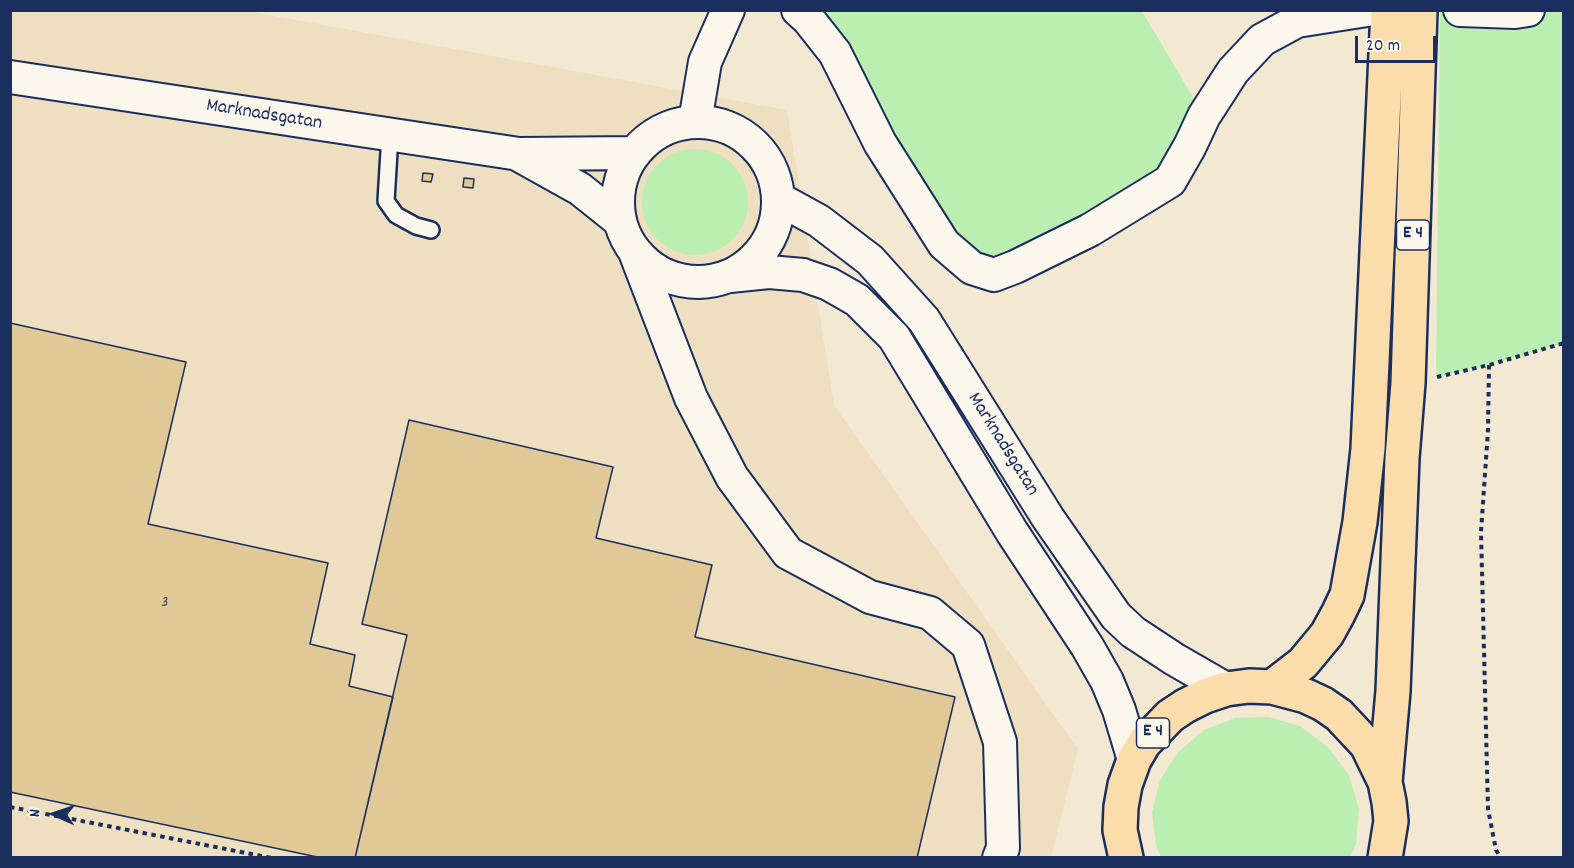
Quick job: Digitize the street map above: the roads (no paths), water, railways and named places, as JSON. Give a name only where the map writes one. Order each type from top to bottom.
[{"type":"highway","name":"E 4","points":[[1272,687],[1304,663],[1327,634],[1338,614],[1347,595],[1360,522],[1368,449],[1388,10]]},
{"type":"highway","name":"E 4","points":[[1399,858],[1390,821],[1385,782],[1393,692],[1402,458],[1408,383],[1420,10]]},
{"type":"highway","name":"E 4","points":[[1126,858],[1120,830],[1121,807],[1125,785],[1134,760],[1144,743],[1170,716],[1185,706],[1226,689],[1249,686],[1272,687],[1306,696],[1339,715],[1367,745],[1385,782]]},
{"type":"highway","name":"E 4","points":[[1385,858],[1390,821]]},
{"type":"street","points":[[695,122],[705,62],[728,10]]},
{"type":"street","points":[[798,10],[809,20],[835,53],[880,143],[944,244],[972,268],[994,275],[1090,230],[1170,181],[1204,116],[1233,71],[1262,40],[1297,21],[1367,10]]},
{"type":"street","points":[[1460,10],[1515,12],[1528,10]]},
{"type":"street","name":"Marknadsgatan","points":[[10,77],[519,154],[635,153]]},
{"type":"street","points":[[635,252],[652,268],[673,278],[695,282],[718,280],[730,276],[750,263],[766,245],[776,223],[779,199],[774,174],[761,152],[743,135],[719,125],[695,122],[672,126],[652,137],[635,153],[624,174],[618,197],[620,221],[635,252],[691,398],[732,477],[788,553],[870,597],[930,613],[968,645],[1000,742],[1003,848],[999,858]]},
{"type":"street","name":"Marknadsgatan","points":[[519,154],[580,189],[620,221]]},
{"type":"street","name":"Marknadsgatan","points":[[779,199],[819,222],[870,260],[924,320],[1048,518],[1116,616],[1132,632],[1226,689]]},
{"type":"street","name":"Marknadsgatan","points":[[730,276],[769,272],[803,275],[820,281],[857,300],[894,337],[1012,532],[1087,646],[1107,681],[1119,710],[1134,760]]},
{"type":"lane","points":[[390,135],[386,201],[396,215],[416,226],[431,230]]}]
